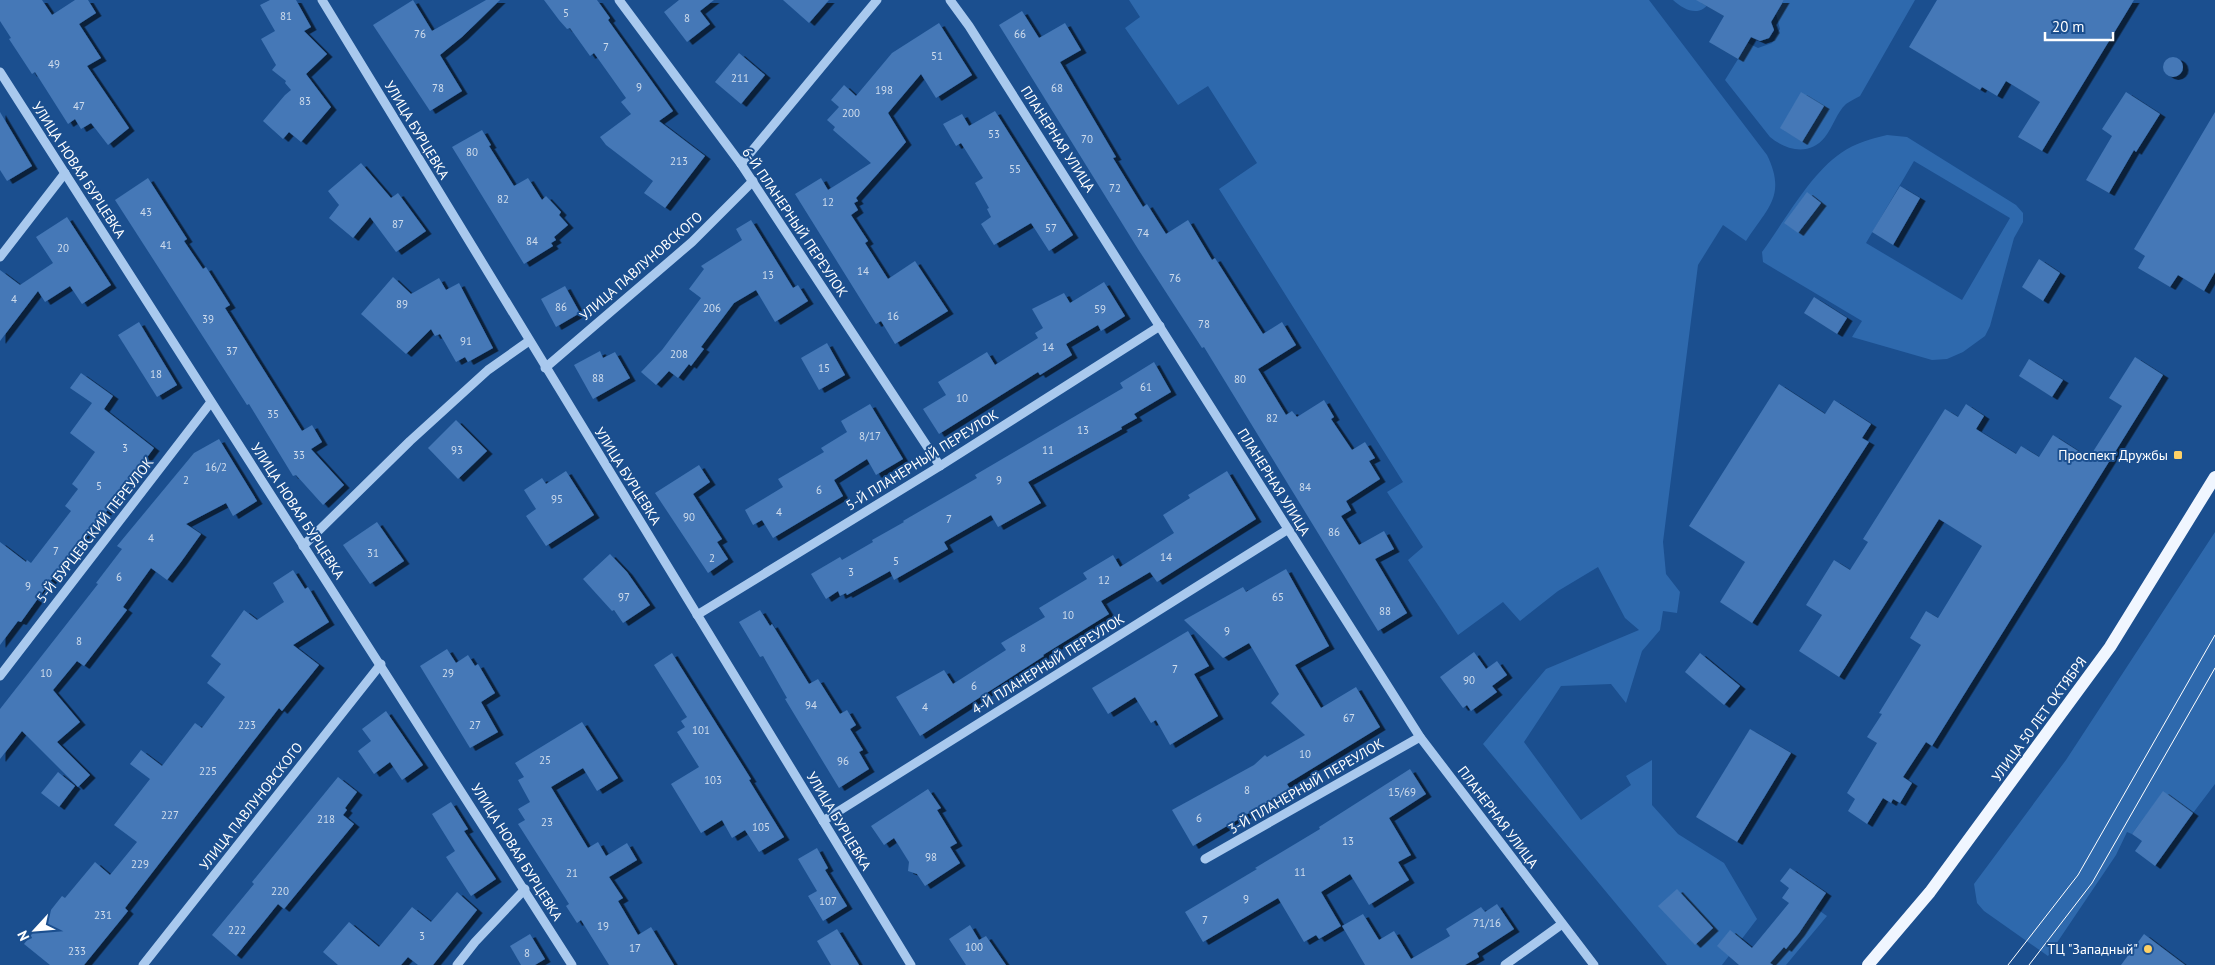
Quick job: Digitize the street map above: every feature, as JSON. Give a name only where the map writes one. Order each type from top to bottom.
[{"type":"main road","name":"УЛИЦА 50 ЛЕТ ОКТЯБРЯ","points":[[1868,965],[1930,892],[2110,647],[2215,477]]},
{"type":"street","name":"УЛИЦА БУРЦЕВКА","points":[[322,0],[911,965]]},
{"type":"street","name":"6-Й ПЛАНЕРНЫЙ ПЕРЕУЛОК","points":[[619,0],[753,181],[940,466]]},
{"type":"street","points":[[741,164],[877,0]]},
{"type":"street","name":"ПЛАНЕРНАЯ УЛИЦА","points":[[950,0],[974,34],[1287,530],[1420,736],[1594,965]]},
{"type":"street","name":"УЛИЦА НОВАЯ БУРЦЕВКА","points":[[0,72],[303,546],[381,664],[572,965]]},
{"type":"street","points":[[0,257],[65,174]]},
{"type":"street","name":"УЛИЦА ПАВЛУНОВСКОГО","points":[[545,368],[692,242],[753,181]]},
{"type":"street","name":"5-Й ПЛАНЕРНЫЙ ПЕРЕУЛОК","points":[[697,615],[940,466],[1160,326]]},
{"type":"street","points":[[303,546],[410,441],[488,370],[529,341]]},
{"type":"street","name":"5-Й БУРЦЕВСКИЙ ПЕРЕУЛОК","points":[[0,676],[211,402]]},
{"type":"street","name":"4-Й ПЛАНЕРНЫЙ ПЕРЕУЛОК","points":[[823,821],[1287,530]]},
{"type":"street","name":"УЛИЦА ПАВЛУНОВСКОГО","points":[[143,965],[381,664]]},
{"type":"street","name":"3-Й ПЛАНЕРНЫЙ ПЕРЕУЛОК","points":[[1206,859],[1420,736]]},
{"type":"street","points":[[457,965],[475,942],[525,889]]},
{"type":"street","points":[[1504,965],[1562,924]]},
{"type":"shaded area","points":[[1129,0],[1649,0],[1767,155],[1773,169],[1775,192],[1767,210],[1746,241],[1723,225],[1698,265],[1663,542],[1666,574],[1680,592],[1677,613],[1663,611],[1660,630],[1642,651],[1626,703],[1611,684],[1561,686],[1524,742],[1581,820],[1631,785],[1626,776],[1652,760],[1652,805],[1678,834],[1724,863],[1757,919],[1722,965],[1667,965],[1483,744],[1546,669],[1639,630],[1625,618],[1598,567],[1558,591],[1520,621],[1503,602],[1458,635],[1408,560],[1423,547],[1387,492],[1403,482],[1219,189],[1257,163],[1208,86],[1178,105],[1125,28],[1140,17]]},
{"type":"shaded area","points":[[1673,0],[1711,0],[1703,9],[1693,11],[1688,10]]},
{"type":"shaded area","points":[[1784,0],[1915,0],[1860,96],[1843,107],[1828,133],[1819,143],[1805,149],[1784,146],[1770,137],[1725,80],[1748,43],[1758,48],[1772,43],[1780,29],[1776,14]]},
{"type":"shaded area","points":[[1887,135],[1907,137],[2016,205],[2023,213],[2023,222],[2014,238],[1990,326],[1985,336],[1963,352],[1947,359],[1932,360],[1852,337],[1862,321],[1763,262],[1762,252],[1798,199],[1819,173],[1846,150],[1863,142]],"holes":[[[1914,161],[2010,218],[1962,300],[1866,243]]]},
{"type":"shaded area","points":[[2215,532],[2215,784],[2193,813],[2163,792],[2132,834],[2127,832],[2116,855],[2048,956],[1984,911],[1977,903],[1974,884],[2066,760]]},
{"type":"shaded area","points":[[1814,907],[1827,916],[1786,965],[1768,965]]},
{"type":"building","points":[[0,0],[42,0],[52,15],[75,0],[88,0],[96,13],[79,24],[101,58],[87,66],[129,128],[108,145],[91,123],[81,129],[75,119],[68,124],[35,72],[32,74],[9,39],[11,38],[0,21]]},
{"type":"building","points":[[270,0],[296,0],[311,27],[304,31],[327,54],[306,74],[331,107],[301,142],[289,132],[283,139],[263,121],[291,90],[285,83],[286,81],[272,70],[276,65],[261,39],[275,31],[260,5]]},
{"type":"building","points":[[413,0],[432,31],[486,0],[500,0],[462,37],[440,55],[462,91],[430,111],[373,25]]},
{"type":"building","points":[[544,0],[597,0],[610,18],[608,20],[673,111],[659,121],[705,156],[665,208],[644,193],[653,181],[606,145],[600,137],[631,114],[621,102],[626,98],[594,53],[590,56],[570,28],[567,29]]},
{"type":"building","points":[[679,0],[714,0],[700,11],[710,24],[687,42],[664,12]]},
{"type":"building","points":[[783,0],[829,0],[809,23]]},
{"type":"building","points":[[1696,0],[1784,0],[1771,22],[1774,30],[1769,38],[1760,41],[1751,37],[1738,59],[1709,42],[1724,16]]},
{"type":"building","points":[[1937,0],[2134,0],[2042,151],[2018,137],[2040,102],[2006,81],[1997,96],[1982,87],[1980,90],[1909,47]]},
{"type":"building","points":[[1022,11],[1039,38],[1065,23],[1081,50],[1060,62],[1116,157],[1113,158],[1143,207],[1147,204],[1166,234],[1188,220],[1212,260],[1215,258],[1263,334],[1282,322],[1296,345],[1258,369],[1286,415],[1292,411],[1297,417],[1324,400],[1334,417],[1331,419],[1352,450],[1365,442],[1375,458],[1369,461],[1380,479],[1346,501],[1351,510],[1341,516],[1359,545],[1384,531],[1394,549],[1375,559],[1407,613],[1378,631],[1204,347],[1202,348],[1138,249],[999,25]]},
{"type":"building","points":[[939,23],[972,75],[936,98],[921,74],[888,113],[906,142],[856,198],[858,201],[854,203],[858,210],[851,215],[868,241],[865,243],[888,279],[915,261],[948,311],[895,344],[881,321],[876,324],[795,194],[821,178],[828,190],[871,163],[833,130],[835,127],[827,120],[839,107],[831,100],[844,85],[856,96],[892,53]]},
{"type":"building","points":[[739,53],[765,75],[741,104],[715,82]]},
{"type":"building","points":[[2173,57],[2180,60],[2183,67],[2180,74],[2173,77],[2166,74],[2163,67],[2166,60]]},
{"type":"building","points":[[1801,92],[1824,106],[1802,142],[1780,128]]},
{"type":"building","points":[[2126,92],[2160,114],[2136,152],[2134,150],[2109,193],[2086,180],[2112,136],[2102,129]]},
{"type":"building","points":[[995,111],[1073,235],[1049,251],[1031,223],[994,245],[981,224],[991,217],[987,209],[989,208],[975,183],[983,178],[961,143],[956,146],[943,124],[962,114],[969,126]]},
{"type":"building","points":[[0,112],[32,166],[7,181],[0,170]]},
{"type":"building","points":[[2215,112],[2215,272],[2204,291],[2178,275],[2170,287],[2138,268],[2145,256],[2134,249]]},
{"type":"building","points":[[482,130],[491,145],[489,146],[514,186],[528,178],[542,200],[546,196],[561,212],[559,215],[568,225],[554,237],[556,240],[551,243],[553,246],[524,264],[452,147]]},
{"type":"building","points":[[361,163],[391,198],[398,193],[426,231],[396,252],[370,217],[353,238],[329,218],[339,205],[328,191]]},
{"type":"building","points":[[148,178],[187,239],[184,241],[203,269],[206,267],[230,305],[225,308],[302,431],[312,425],[322,442],[311,449],[344,485],[323,505],[296,475],[293,476],[249,404],[247,405],[115,200]]},
{"type":"building","points":[[1900,186],[1920,198],[1893,245],[1872,232]]},
{"type":"building","points":[[1807,192],[1821,203],[1798,233],[1784,223]]},
{"type":"building","points":[[67,217],[111,285],[82,304],[70,286],[45,302],[38,291],[0,341],[0,270],[20,285],[53,263],[36,237]]},
{"type":"building","points":[[751,220],[793,288],[798,285],[808,301],[775,322],[756,290],[734,303],[701,347],[704,349],[691,366],[689,364],[678,378],[669,371],[656,385],[641,372],[662,350],[701,298],[689,289],[704,269],[701,266],[742,240],[736,229]]},
{"type":"building","points":[[2039,259],[2060,273],[2043,301],[2022,287]]},
{"type":"building","points":[[393,277],[411,294],[439,278],[446,290],[459,283],[493,348],[468,362],[465,357],[456,362],[440,334],[435,336],[431,329],[406,354],[361,314]]},
{"type":"building","points":[[1104,282],[1125,316],[1101,331],[1098,325],[1066,344],[1072,355],[1040,375],[1038,372],[939,434],[923,409],[946,395],[938,382],[987,352],[995,365],[1038,338],[1035,333],[1043,328],[1032,309],[1064,293],[1070,303]]},
{"type":"building","points":[[565,286],[580,313],[556,327],[541,299]]},
{"type":"building","points":[[1814,297],[1847,318],[1837,334],[1804,313]]},
{"type":"building","points":[[139,322],[177,385],[157,397],[118,335]]},
{"type":"building","points":[[827,343],[845,375],[819,390],[801,358]]},
{"type":"building","points":[[600,351],[603,358],[615,352],[630,378],[593,399],[574,365]]},
{"type":"building","points":[[2135,357],[2163,375],[1932,746],[1926,742],[1903,777],[1912,783],[1900,803],[1893,799],[1891,803],[1883,798],[1867,824],[1848,811],[1855,799],[1847,793],[1877,743],[1867,737],[1882,714],[1879,713],[1921,645],[1910,638],[1926,611],[1938,618],[1982,546],[1939,519],[1839,677],[1799,651],[1822,615],[1806,605],[1834,560],[1850,570],[1868,542],[1863,539],[1945,409],[1958,417],[1966,404],[1984,416],[1976,429],[2016,454],[2021,446],[2039,457],[2053,435],[2089,458],[2122,406],[2109,398]]},
{"type":"building","points":[[2029,359],[2063,380],[2052,397],[2019,376]]},
{"type":"building","points":[[1154,362],[1171,392],[1134,414],[1137,418],[1121,427],[1122,429],[1028,482],[1041,503],[998,527],[991,515],[944,542],[948,549],[894,580],[890,571],[847,595],[846,593],[840,596],[838,591],[826,599],[811,574],[840,557],[842,560],[873,542],[872,540],[977,478],[975,475],[1123,388],[1120,383]]},
{"type":"building","points":[[81,373],[113,396],[104,409],[154,448],[94,528],[92,526],[83,536],[21,622],[18,621],[0,645],[0,542],[26,562],[27,560],[31,563],[71,511],[65,506],[78,489],[72,484],[95,452],[70,433],[92,403],[70,388]]},
{"type":"building","points":[[1779,384],[1825,414],[1834,400],[1871,424],[1862,438],[1869,442],[1752,623],[1720,602],[1745,562],[1689,526]]},
{"type":"building","points":[[870,404],[903,459],[876,475],[867,459],[834,480],[843,496],[773,538],[762,520],[753,525],[745,510],[783,487],[778,479],[824,452],[821,448],[847,432],[841,421]]},
{"type":"building","points":[[456,420],[487,451],[458,479],[428,448]]},
{"type":"building","points":[[219,439],[257,501],[233,516],[226,503],[186,524],[201,534],[167,580],[151,568],[123,607],[127,610],[84,666],[77,661],[53,690],[80,722],[57,742],[90,775],[78,787],[22,731],[0,759],[0,709],[98,584],[96,583],[122,549],[117,546],[194,453]]},
{"type":"building","points":[[699,465],[710,482],[693,494],[722,539],[717,542],[728,559],[708,573],[655,493]]},
{"type":"building","points":[[566,471],[594,515],[546,546],[526,516],[536,509],[524,490],[542,478],[546,484]]},
{"type":"building","points":[[1227,471],[1256,519],[1157,582],[1150,572],[1101,601],[1109,614],[920,736],[896,697],[944,670],[953,684],[1006,650],[1001,643],[1045,617],[1039,608],[1087,579],[1083,573],[1113,555],[1120,567],[1174,533],[1163,515],[1190,498],[1188,495]]},
{"type":"building","points":[[377,522],[404,561],[370,584],[343,545]]},
{"type":"building","points":[[610,554],[627,572],[650,605],[623,623],[614,610],[612,611],[583,579]]},
{"type":"building","points":[[1286,569],[1329,646],[1295,665],[1321,708],[1356,687],[1380,727],[1287,784],[1290,789],[1193,846],[1172,810],[1254,765],[1265,755],[1267,757],[1305,735],[1271,703],[1279,694],[1249,643],[1223,658],[1184,620],[1243,587],[1246,592]]},
{"type":"building","points":[[293,570],[305,589],[308,587],[329,622],[293,645],[319,665],[282,711],[279,708],[125,908],[128,911],[84,965],[50,965],[24,944],[62,896],[65,898],[95,862],[110,875],[137,842],[114,825],[150,779],[130,764],[141,750],[162,766],[195,723],[202,728],[225,697],[207,683],[221,664],[211,656],[244,610],[257,620],[284,602],[273,583]]},
{"type":"building","points":[[760,610],[770,626],[772,624],[809,684],[818,679],[840,714],[847,710],[856,725],[850,729],[863,750],[859,752],[869,769],[839,788],[785,699],[787,698],[763,656],[760,657],[739,622]]},
{"type":"building","points":[[1188,631],[1209,666],[1194,674],[1218,716],[1170,745],[1156,720],[1151,723],[1135,697],[1108,714],[1092,688]]},
{"type":"building","points":[[447,649],[456,663],[468,655],[475,666],[478,664],[495,693],[481,702],[498,732],[470,748],[420,666]]},
{"type":"building","points":[[1474,652],[1486,669],[1497,661],[1507,675],[1492,686],[1497,692],[1471,711],[1467,705],[1463,708],[1440,677]]},
{"type":"building","points":[[672,653],[751,779],[749,780],[784,837],[759,852],[745,830],[732,838],[722,820],[701,833],[671,784],[699,767],[677,732],[685,727],[681,721],[687,717],[654,665]]},
{"type":"building","points":[[1700,653],[1740,686],[1724,705],[1685,672]]},
{"type":"building","points":[[386,711],[423,765],[402,780],[390,762],[374,774],[358,751],[371,741],[362,729]]},
{"type":"building","points":[[582,722],[618,778],[597,791],[583,768],[551,787],[588,848],[598,842],[606,856],[627,843],[637,860],[609,877],[623,898],[618,901],[638,935],[651,927],[674,965],[609,965],[581,920],[577,923],[566,906],[569,904],[518,824],[525,820],[518,809],[530,802],[518,780],[524,777],[515,763]]},
{"type":"building","points":[[1750,729],[1791,753],[1737,842],[1696,817]]},
{"type":"building","points":[[1410,769],[1426,794],[1389,818],[1411,855],[1398,862],[1409,880],[1369,905],[1350,874],[1321,892],[1341,926],[1319,939],[1316,935],[1304,942],[1278,898],[1203,942],[1185,912],[1320,829],[1319,827]]},
{"type":"building","points":[[58,772],[75,786],[59,807],[41,793]]},
{"type":"building","points":[[338,777],[357,792],[345,808],[347,810],[343,815],[354,824],[284,909],[278,904],[236,956],[212,935],[254,884],[252,882]]},
{"type":"building","points":[[928,789],[941,808],[937,810],[957,843],[950,847],[960,863],[925,886],[917,874],[908,871],[909,862],[894,838],[884,845],[871,826]]},
{"type":"building","points":[[2163,791],[2193,813],[2155,866],[2135,851],[2142,841],[2132,834]]},
{"type":"building","points":[[451,802],[468,829],[464,831],[496,879],[471,896],[446,857],[455,851],[432,814]]},
{"type":"building","points":[[817,848],[828,868],[825,870],[847,906],[823,921],[808,896],[817,891],[798,859]]},
{"type":"building","points":[[1790,868],[1826,893],[1799,933],[1786,949],[1784,947],[1770,963],[1773,965],[1739,965],[1717,946],[1730,930],[1752,948],[1789,903],[1782,898],[1789,888],[1780,881]]},
{"type":"building","points":[[1677,889],[1713,928],[1695,945],[1658,906]]},
{"type":"building","points":[[457,892],[477,910],[433,965],[418,965],[408,957],[401,965],[338,965],[323,952],[349,922],[379,947],[412,907],[431,922]]},
{"type":"building","points":[[1497,904],[1514,929],[1477,953],[1479,957],[1465,965],[1365,965],[1342,926],[1363,914],[1379,940],[1394,931],[1411,959],[1450,936],[1446,929],[1481,907],[1485,912]]},
{"type":"building","points":[[970,925],[979,940],[986,936],[1006,965],[966,965],[949,939]]},
{"type":"building","points":[[837,929],[859,965],[831,965],[817,941]]},
{"type":"building","points":[[530,934],[545,959],[535,965],[521,965],[510,946]]},
{"type":"building","name":"ТЦ \"Западный\"","points":[[2144,934],[2185,965],[2121,965]]},
{"type":"tram line","points":[[2008,965],[2078,875],[2215,635]]},
{"type":"tram line","points":[[2029,965],[2092,883],[2215,668]]},
{"type":"place","name":"Проспект Дружбы","points":[[2178,455]]},
{"type":"place","name":"ТЦ \"Западный\"","points":[[2148,949]]}]
